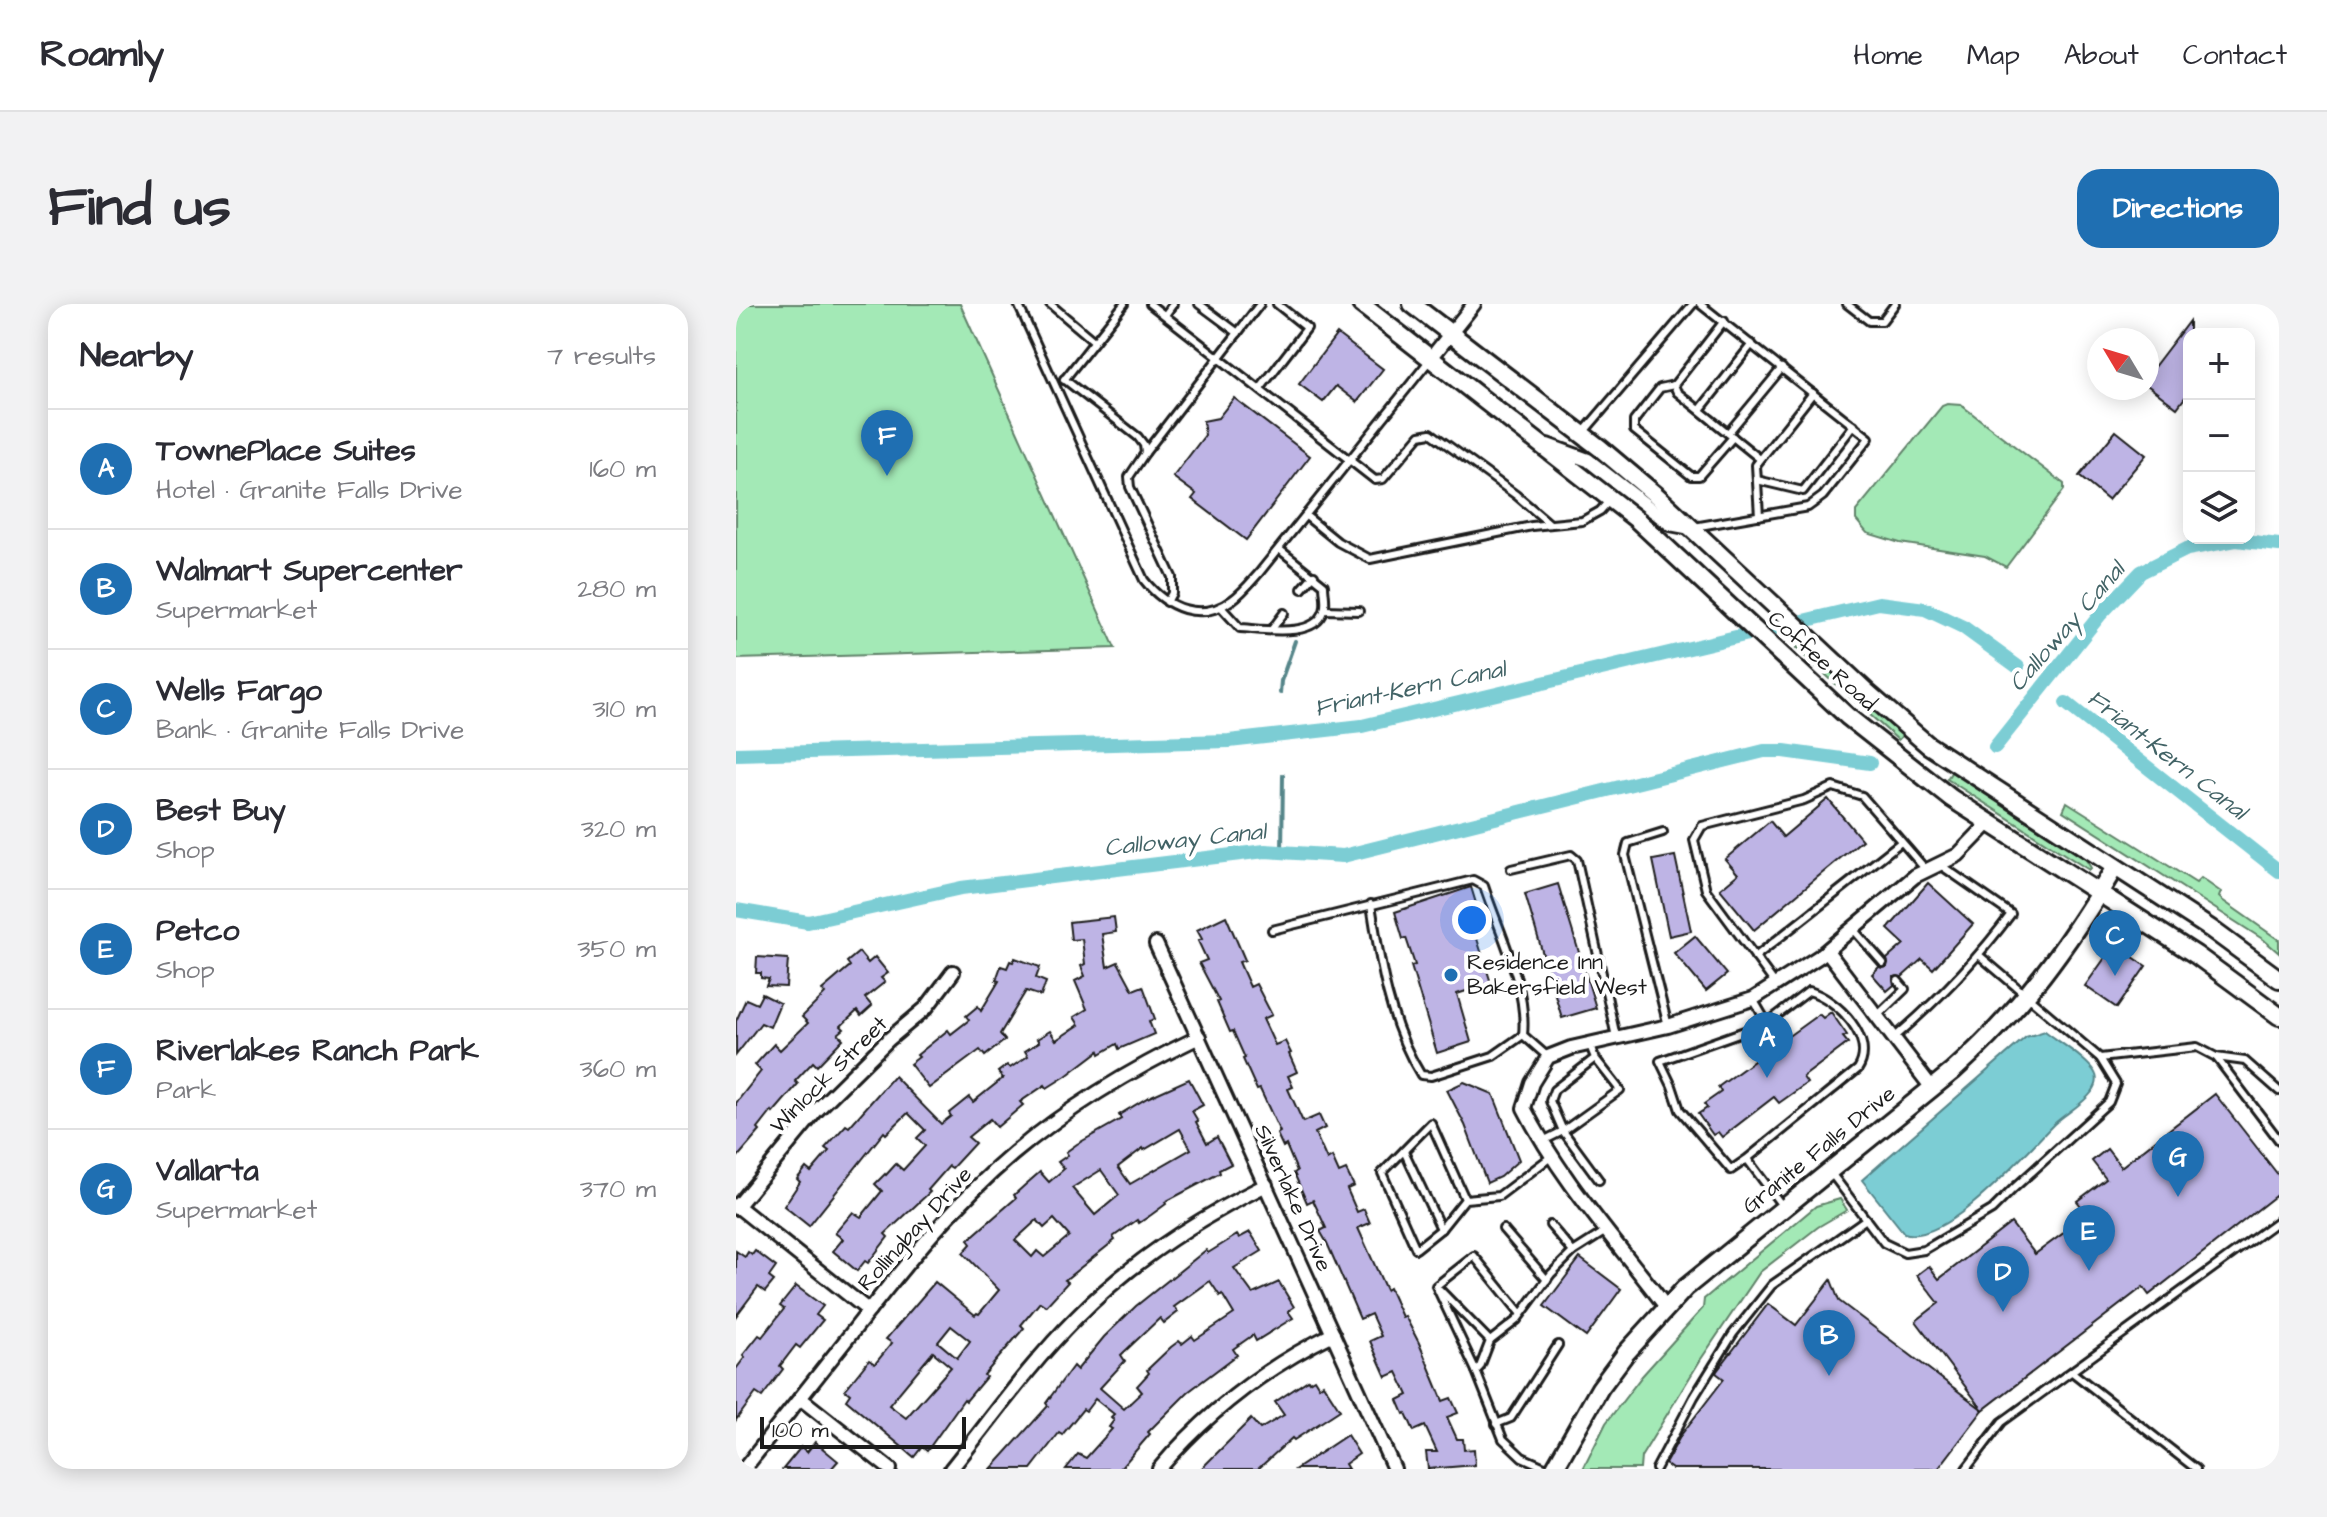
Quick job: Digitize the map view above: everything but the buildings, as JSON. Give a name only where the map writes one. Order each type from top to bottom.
[{"type":"main road","name":"Coffee Road","points":[[1361,304],[1611,498],[1847,716],[1951,798],[2196,955],[2279,1016]]},
{"type":"main road","name":"Coffee Road","points":[[1412,304],[1582,434],[1657,496],[1928,745],[2211,929],[2279,979]]},
{"type":"main road","name":"Granite Falls Drive","points":[[1551,1469],[1600,1388],[1666,1307],[1709,1266],[1932,1088],[1987,1040],[2027,997],[2065,948],[2115,867]]},
{"type":"street","points":[[1431,358],[1474,304]]},
{"type":"street","points":[[1540,442],[1588,460],[1657,516],[1670,524],[1691,528]]},
{"type":"street","points":[[1666,1307],[1573,1188],[1524,1108],[1532,1083],[1548,1057],[1589,1043],[1668,1026],[1753,999],[1827,951],[1915,876],[1958,855],[1989,823]]},
{"type":"street","name":"Silverlake Drive","points":[[1156,944],[1394,1469]]},
{"type":"street","points":[[1827,951],[1932,1088]]},
{"type":"street","name":"Winlock Street","points":[[736,1207],[816,1111],[888,1040],[926,1008],[953,972]]},
{"type":"street","name":"Rollingbay Drive","points":[[744,1469],[945,1219],[1013,1154],[1089,1098],[1142,1065],[1199,1037]]},
{"type":"street","points":[[951,1469],[1053,1343],[1099,1295],[1178,1234],[1266,1185]]},
{"type":"street","points":[[736,1207],[869,1311]]},
{"type":"street","points":[[1159,1469],[1189,1435],[1234,1394],[1267,1370],[1333,1334]]},
{"type":"street","points":[[800,1398],[890,1469]]},
{"type":"lane","points":[[1018,304],[1144,580],[1174,607],[1188,611],[1216,610],[1234,599],[1306,516],[1431,358]]},
{"type":"lane","points":[[1050,304],[1094,341]]},
{"type":"lane","points":[[1057,389],[1124,304]]},
{"type":"lane","points":[[1150,304],[1379,480],[1420,435],[1431,433],[1550,524]]},
{"type":"lane","points":[[1165,315],[1173,304]]},
{"type":"lane","points":[[1199,304],[1238,333]]},
{"type":"lane","points":[[1167,602],[1172,593],[1172,577],[1130,487],[1129,477],[1260,304]]},
{"type":"lane","points":[[1260,389],[1307,328],[1277,304]]},
{"type":"lane","points":[[1582,434],[1693,304]]},
{"type":"lane","points":[[1691,528],[1808,507],[1823,496],[1869,438],[1700,304]]},
{"type":"lane","points":[[1847,304],[1869,321],[1882,321],[1895,304]]},
{"type":"lane","points":[[1724,321],[1674,385],[1660,388],[1634,421],[1634,430],[1691,476],[1699,476],[1782,368]]},
{"type":"lane","points":[[1700,410],[1752,344]]},
{"type":"lane","points":[[1064,379],[1138,437],[1145,453]]},
{"type":"lane","points":[[1674,385],[1677,392],[1760,459]]},
{"type":"lane","points":[[1759,516],[1756,465],[1813,393]]},
{"type":"lane","points":[[1757,480],[1803,491],[1854,425]]},
{"type":"lane","points":[[1306,516],[1338,542],[1370,559],[1550,524],[1582,521],[1591,518],[1611,498]]},
{"type":"lane","points":[[1221,607],[1240,628],[1305,629],[1319,619],[1325,610],[1324,585],[1279,549]]},
{"type":"lane","points":[[1302,589],[1314,575]]},
{"type":"lane","points":[[1325,610],[1359,611]]},
{"type":"lane","points":[[1272,629],[1284,613]]},
{"type":"lane","points":[[1776,985],[1706,890],[1694,840],[1702,826],[1804,800],[1833,787],[1862,796],[1927,871]]},
{"type":"lane","points":[[1663,832],[1628,843],[1625,855],[1668,1026]]},
{"type":"lane","points":[[1755,957],[1901,842]]},
{"type":"lane","points":[[1511,869],[1571,855],[1577,860],[1616,1037]]},
{"type":"lane","points":[[1894,1038],[1938,1000],[1980,956],[2011,914],[1939,864]]},
{"type":"lane","points":[[1272,930],[1371,904],[1473,880],[1484,886],[1523,996],[1523,1035],[1493,1056],[1431,1076],[1421,1075],[1407,1053],[1390,1004],[1371,904]]},
{"type":"lane","points":[[1853,929],[1883,963]]},
{"type":"lane","points":[[1829,1170],[1884,1243],[1905,1253],[1924,1250],[1992,1210],[2109,1102],[2116,1084],[2100,1058],[1980,956]]},
{"type":"lane","points":[[1877,1016],[1905,989],[1898,981]]},
{"type":"lane","points":[[1809,991],[1820,994],[1829,999],[1859,1033],[1865,1050],[1863,1061],[1858,1069],[1747,1159],[1731,1170],[1680,1110],[1660,1061],[1767,1023],[1809,991]]},
{"type":"lane","points":[[1753,999],[1767,1023]]},
{"type":"lane","points":[[1523,1035],[1548,1057]]},
{"type":"lane","points":[[1543,1142],[1620,1090],[1595,1058],[1589,1043]]},
{"type":"lane","points":[[2100,1058],[2197,1047],[2216,1057],[2245,1061],[2279,1091]]},
{"type":"lane","points":[[2216,1057],[2279,1140]]},
{"type":"lane","points":[[1595,1058],[1554,1090],[1550,1101],[1563,1131],[1599,1180]]},
{"type":"lane","points":[[1465,1199],[1431,1123],[1382,1173],[1416,1249],[1441,1229],[1465,1199],[1499,1196],[1552,1156]]},
{"type":"lane","points":[[1404,1151],[1441,1229]]},
{"type":"lane","points":[[1747,1159],[1783,1207]]},
{"type":"lane","points":[[1656,1469],[1694,1397],[1733,1334],[1772,1285],[1866,1219]]},
{"type":"lane","points":[[1966,1469],[2002,1422],[2279,1220]]},
{"type":"lane","points":[[1550,1225],[1573,1252]]},
{"type":"lane","points":[[1503,1229],[1547,1280]]},
{"type":"lane","points":[[1476,1371],[1490,1341],[1521,1314],[1573,1252],[1607,1230]]},
{"type":"lane","points":[[1436,1286],[1474,1256],[1521,1314]]},
{"type":"lane","points":[[1436,1286],[1490,1341]]},
{"type":"lane","points":[[1436,1286],[1476,1371],[1503,1439],[1512,1450],[1551,1469]]},
{"type":"lane","points":[[1496,1424],[1511,1418],[1558,1345]]},
{"type":"lane","points":[[2072,1372],[2196,1469]]},
{"type":"green space","points":[[736,304],[960,304],[1115,648],[736,659]]},
{"type":"green space","points":[[1961,405],[2064,484],[2064,490],[2006,567],[1985,556],[1900,543],[1867,533],[1856,520],[1856,511],[1942,406]]},
{"type":"green space","points":[[1803,645],[1904,734],[1898,740],[1796,648]]},
{"type":"green space","points":[[1952,771],[2085,858],[2091,868],[2089,870],[1947,779]]},
{"type":"green space","points":[[2067,802],[2196,883],[2201,878],[2221,892],[2219,897],[2222,900],[2279,940],[2279,953],[2264,940],[2063,811]]},
{"type":"green space","points":[[1840,1199],[1847,1210],[1818,1227],[1760,1272],[1701,1359],[1641,1457],[1640,1469],[1583,1469],[1606,1423],[1642,1376],[1703,1308],[1704,1299],[1816,1206]]},
{"type":"water","points":[[2045,1031],[2093,1070],[2097,1080],[2092,1092],[1962,1212],[1941,1226],[1921,1233],[1904,1233],[1862,1180],[2026,1037]]},
{"type":"waterway","name":"Calloway Canal","points":[[1995,747],[2100,615],[2141,572],[2187,549],[2236,540],[2279,545]]},
{"type":"waterway","name":"Friant-Kern Canal","points":[[736,754],[1229,741],[1362,726],[1879,603],[1925,609],[1963,627],[2018,667]]},
{"type":"waterway","points":[[1280,693],[1295,641]]},
{"type":"waterway","name":"Friant-Kern Canal","points":[[2066,703],[2279,871]]},
{"type":"waterway","name":"Calloway Canal","points":[[736,910],[808,922],[961,888],[1265,851],[1343,856],[1764,751],[1870,763]]},
{"type":"waterway","points":[[1282,852],[1283,775]]},
{"type":"place","name":"Riverlakes Ranch Park","points":[[887,476]]},
{"type":"place","name":"Residence Inn Bakersfield West","points":[[1451,975]]},
{"type":"place","name":"Wells Fargo","points":[[2115,976]]},
{"type":"place","name":"TownePlace Suites","points":[[1767,1078]]},
{"type":"place","name":"Vallarta","points":[[2178,1197]]},
{"type":"place","name":"Petco","points":[[2089,1271]]},
{"type":"place","name":"Best Buy","points":[[2003,1312]]},
{"type":"place","name":"Walmart Supercenter","points":[[1829,1376]]}]
